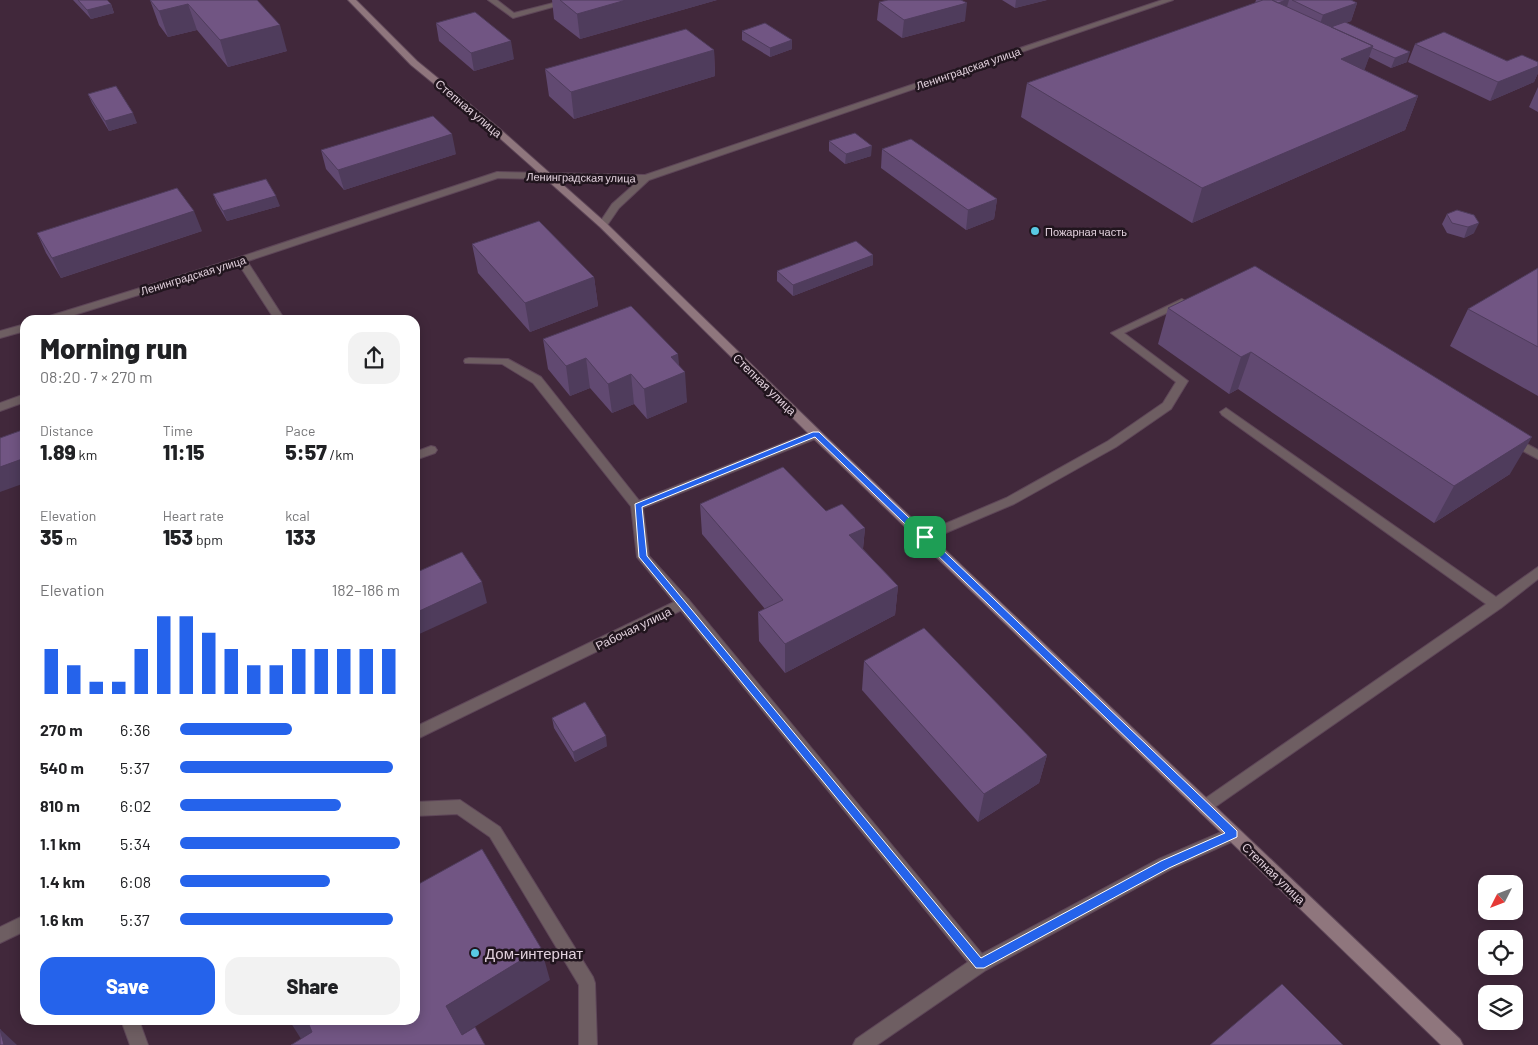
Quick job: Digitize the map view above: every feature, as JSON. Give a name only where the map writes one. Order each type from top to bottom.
[{"type":"street","name":"Степная улица","points":[[352,0],[414,63],[497,130],[603,225],[816,434],[1454,1045]]},
{"type":"street","points":[[492,0],[513,16],[574,0]]},
{"type":"street","name":"Ленинградская улица","points":[[63,315],[241,260],[497,175],[646,178],[1169,0]]},
{"type":"street","points":[[603,225],[615,206],[646,178]]},
{"type":"street","points":[[241,260],[277,315]]},
{"type":"street","points":[[925,537],[1010,501],[1112,444],[1167,406],[1182,381],[1116,333],[1194,296]]},
{"type":"street","points":[[0,334],[20,328]]},
{"type":"street","points":[[469,361],[504,361],[537,380],[637,506],[816,434]]},
{"type":"street","points":[[0,407],[20,400]]},
{"type":"street","points":[[1226,412],[1496,604]]},
{"type":"street","points":[[1504,435],[1538,456]]},
{"type":"street","points":[[420,454],[432,450]]},
{"type":"street","name":"Рабочая улица","points":[[420,732],[684,603],[643,557],[637,506]]},
{"type":"street","points":[[1205,806],[1496,604],[1538,572]]},
{"type":"street","points":[[684,603],[980,964]]},
{"type":"street","points":[[420,809],[460,807],[495,832],[587,983],[588,1045]]},
{"type":"street","points":[[862,1045],[980,964],[1165,864],[1233,834]]},
{"type":"street","points":[[0,934],[20,925]]},
{"type":"street","points":[[132,1025],[138,1045]]},
{"type":"building","points":[[78,0],[107,0],[111,4],[87,10]]},
{"type":"building","points":[[150,0],[257,0],[280,25],[220,40],[188,4],[159,11]]},
{"type":"building","points":[[560,0],[626,0],[577,14]]},
{"type":"building","points":[[888,0],[961,0],[967,3],[904,20],[879,2]]},
{"type":"building","points":[[1263,0],[1272,0],[1373,46],[1341,59],[1418,96],[1202,188],[1027,83]]},
{"type":"building","points":[[1272,0],[1286,0],[1278,3]]},
{"type":"building","points":[[1292,0],[1351,0],[1357,3],[1323,15]]},
{"type":"building","points":[[475,12],[511,41],[471,53],[436,23]]},
{"type":"building","points":[[1345,22],[1410,52],[1395,58],[1331,27]]},
{"type":"building","points":[[765,23],[792,40],[770,48],[742,31]]},
{"type":"building","points":[[686,29],[714,50],[571,92],[545,69]]},
{"type":"building","points":[[1444,32],[1507,61],[1522,55],[1538,62],[1538,66],[1498,82],[1415,44]]},
{"type":"building","points":[[116,86],[133,113],[105,121],[88,94]]},
{"type":"building","points":[[433,116],[452,134],[338,170],[321,150]]},
{"type":"building","points":[[855,133],[872,146],[846,154],[829,141]]},
{"type":"building","points":[[911,139],[997,199],[968,210],[882,149]]},
{"type":"building","points":[[266,179],[276,196],[223,211],[213,194]]},
{"type":"building","points":[[177,188],[194,211],[52,258],[37,233]]},
{"type":"building","points":[[1457,210],[1474,215],[1479,223],[1468,227],[1452,223],[1447,214]]},
{"type":"building","points":[[539,221],[594,277],[525,303],[472,244]]},
{"type":"building","points":[[856,241],[873,255],[793,285],[777,271]]},
{"type":"building","points":[[1255,266],[1532,437],[1454,486],[1251,352],[1241,357],[1168,308]]},
{"type":"building","points":[[1538,268],[1538,347],[1468,309]]},
{"type":"building","points":[[631,306],[678,354],[671,357],[685,372],[644,389],[631,374],[608,384],[586,358],[566,366],[543,339]]},
{"type":"building","points":[[20,431],[20,460],[0,467],[0,438]]},
{"type":"building","points":[[783,467],[826,511],[842,504],[865,528],[849,535],[898,586],[785,644],[758,612],[783,600],[700,504]]},
{"type":"building","points":[[462,552],[482,582],[420,611],[420,571]]},
{"type":"building","points":[[924,628],[1047,755],[984,794],[864,661]]},
{"type":"building","points":[[585,702],[606,736],[573,752],[552,718]]},
{"type":"building","name":"Дом-интернат","points":[[482,849],[541,948],[446,1006],[462,1035],[475,1027],[485,1045],[291,1045],[312,1032],[309,1025],[420,1025],[420,883]]},
{"type":"building","points":[[1282,984],[1343,1045],[1210,1045]]},
{"type":"building","points":[[0,1029],[4,1045],[0,1045]]},
{"type":"place","name":"Пожарная часть","points":[[1035,231]]},
{"type":"place","name":"Дом-интернат","points":[[475,953]]},
{"type":"route","points":[[816,434],[925,537],[1233,834],[1165,864],[980,964],[684,603],[643,557],[637,506],[816,434]]}]
